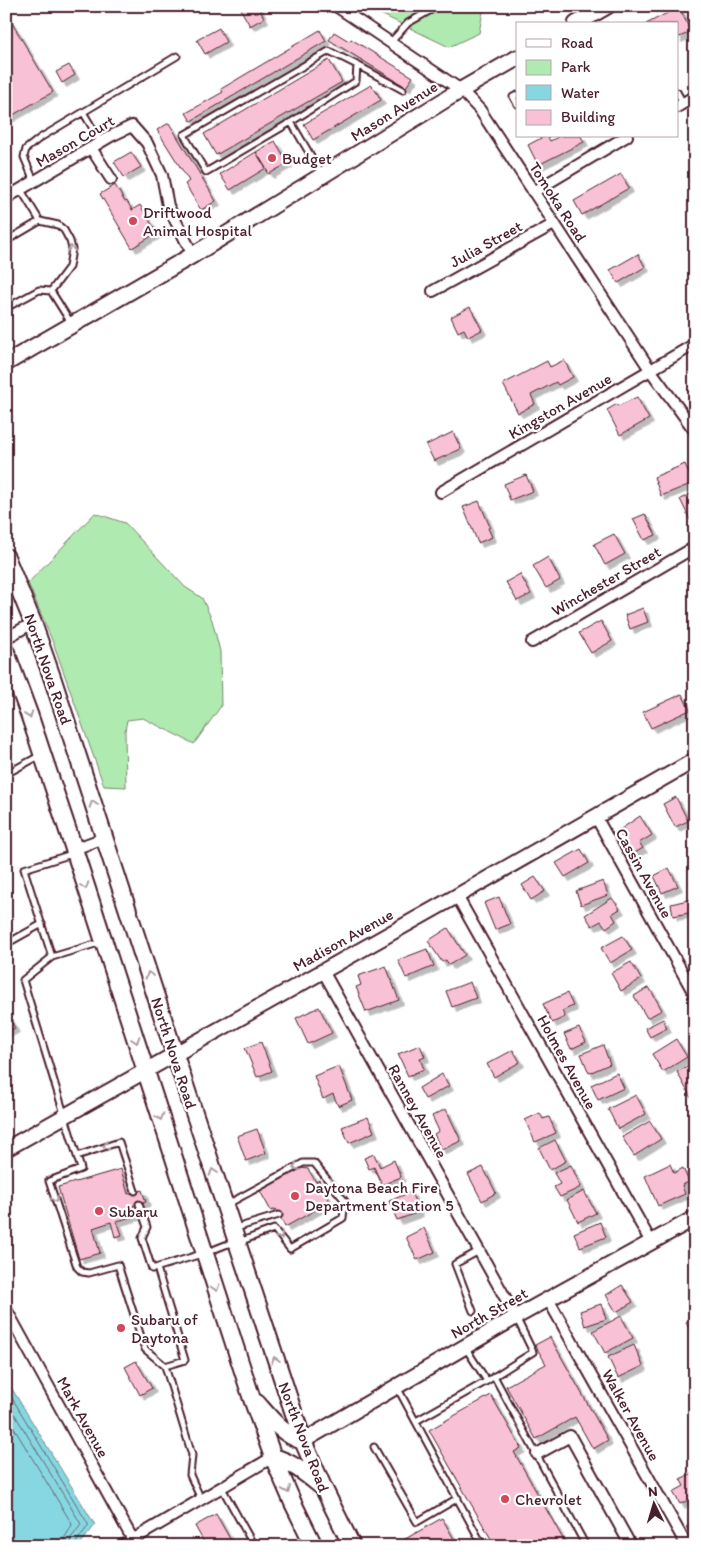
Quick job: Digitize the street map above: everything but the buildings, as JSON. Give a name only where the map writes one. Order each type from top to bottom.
[{"type":"main road","points":[[583,22],[607,6]]},
{"type":"main road","name":"Mason Avenue","points":[[6,363],[194,255],[461,90],[516,59]]},
{"type":"main road","name":"North Nova Road","points":[[6,557],[33,623],[56,690],[303,1441],[323,1488],[352,1546]]},
{"type":"main road","name":"North Nova Road","points":[[6,652],[29,714],[251,1396],[273,1458],[314,1546]]},
{"type":"main road","points":[[251,1396],[280,1429],[292,1438],[303,1441]]},
{"type":"main road","points":[[273,1458],[283,1460],[297,1467],[323,1488]]},
{"type":"street","name":"Tomoka Road","points":[[336,6],[461,90],[480,110],[650,371],[695,432]]},
{"type":"street","points":[[680,105],[695,96]]},
{"type":"street","name":"Mason Court","points":[[6,198],[132,126],[147,144],[162,176],[168,206],[194,255]]},
{"type":"street","points":[[533,192],[624,138]]},
{"type":"street","points":[[92,148],[111,180]]},
{"type":"street","name":"Julia Street","points":[[433,291],[554,224]]},
{"type":"street","name":"Kingston Avenue","points":[[441,492],[695,344]]},
{"type":"street","name":"Winchester Street","points":[[532,642],[695,547]]},
{"type":"street","points":[[6,638],[33,623]]},
{"type":"street","name":"Madison Avenue","points":[[6,1149],[596,818],[695,760]]},
{"type":"street","name":"Cassin Avenue","points":[[596,818],[695,995]]},
{"type":"street","points":[[74,851],[104,838]]},
{"type":"street","name":"Holmes Avenue","points":[[457,896],[651,1242]]},
{"type":"street","name":"Ranney Avenue","points":[[323,971],[516,1317]]},
{"type":"street","name":"North Street","points":[[303,1441],[548,1299],[651,1242],[693,1223]]},
{"type":"street","name":"Walker Avenue","points":[[548,1299],[687,1546]]},
{"type":"street","name":"Mark Avenue","points":[[6,1309],[133,1540]]},
{"type":"street","points":[[536,1454],[570,1436],[631,1546]]},
{"type":"street","points":[[122,1546],[273,1458]]},
{"type":"lane","points":[[390,43],[408,24],[438,6]]},
{"type":"lane","points":[[358,65],[356,81],[206,172],[184,134],[329,51],[358,65],[403,90]]},
{"type":"lane","points":[[34,182],[24,157],[26,149],[40,138],[177,56]]},
{"type":"lane","points":[[83,112],[101,142]]},
{"type":"lane","points":[[291,122],[323,175]]},
{"type":"lane","points":[[21,190],[40,221]]},
{"type":"lane","points":[[6,240],[40,221],[58,225],[64,230],[72,249],[71,260],[69,267],[51,291]]},
{"type":"lane","points":[[6,308],[38,290],[51,291]]},
{"type":"lane","points":[[51,291],[73,325]]},
{"type":"lane","points":[[6,774],[42,754]]},
{"type":"lane","points":[[52,957],[24,869],[74,851]]},
{"type":"lane","points":[[6,944],[42,924]]},
{"type":"lane","points":[[103,941],[52,957],[23,980],[81,1169],[49,1181],[77,1267],[82,1272],[89,1273],[118,1265],[145,1349],[165,1366],[192,1455],[190,1475],[202,1499]]},
{"type":"lane","points":[[77,1156],[119,1142],[135,1192]]},
{"type":"lane","points":[[225,1206],[303,1162],[314,1163],[345,1201],[343,1218],[290,1249],[274,1229],[235,1237]]},
{"type":"lane","points":[[139,1204],[147,1227],[142,1238],[185,1360],[165,1366]]},
{"type":"lane","points":[[154,1269],[205,1253],[279,1215]]},
{"type":"lane","points":[[473,1311],[455,1264],[479,1251]]},
{"type":"lane","points":[[416,1421],[487,1381],[533,1352],[516,1317]]},
{"type":"lane","points":[[465,1347],[487,1381]]},
{"type":"lane","points":[[494,1376],[586,1546]]},
{"type":"lane","points":[[397,1386],[483,1546]]},
{"type":"lane","points":[[374,1447],[417,1522],[458,1498]]},
{"type":"lane","points":[[222,1488],[254,1546]]},
{"type":"green space","points":[[364,6],[484,6],[479,33],[449,47]]},
{"type":"green space","points":[[95,513],[125,523],[185,587],[202,598],[212,620],[220,651],[221,706],[194,744],[143,718],[127,720],[125,731],[126,787],[104,786],[54,645],[28,583]]},
{"type":"water","points":[[6,1379],[95,1525],[79,1546],[6,1546]]},
{"type":"place","name":"Budget","points":[[272,158]]},
{"type":"place","name":"Driftwood Animal Hospital","points":[[133,221]]},
{"type":"place","name":"Daytona Beach Fire Department Station 5","points":[[295,1196]]},
{"type":"place","name":"Subaru","points":[[99,1211]]},
{"type":"place","name":"Subaru of Daytona","points":[[121,1328]]},
{"type":"place","name":"Chevrolet","points":[[505,1499]]}]
